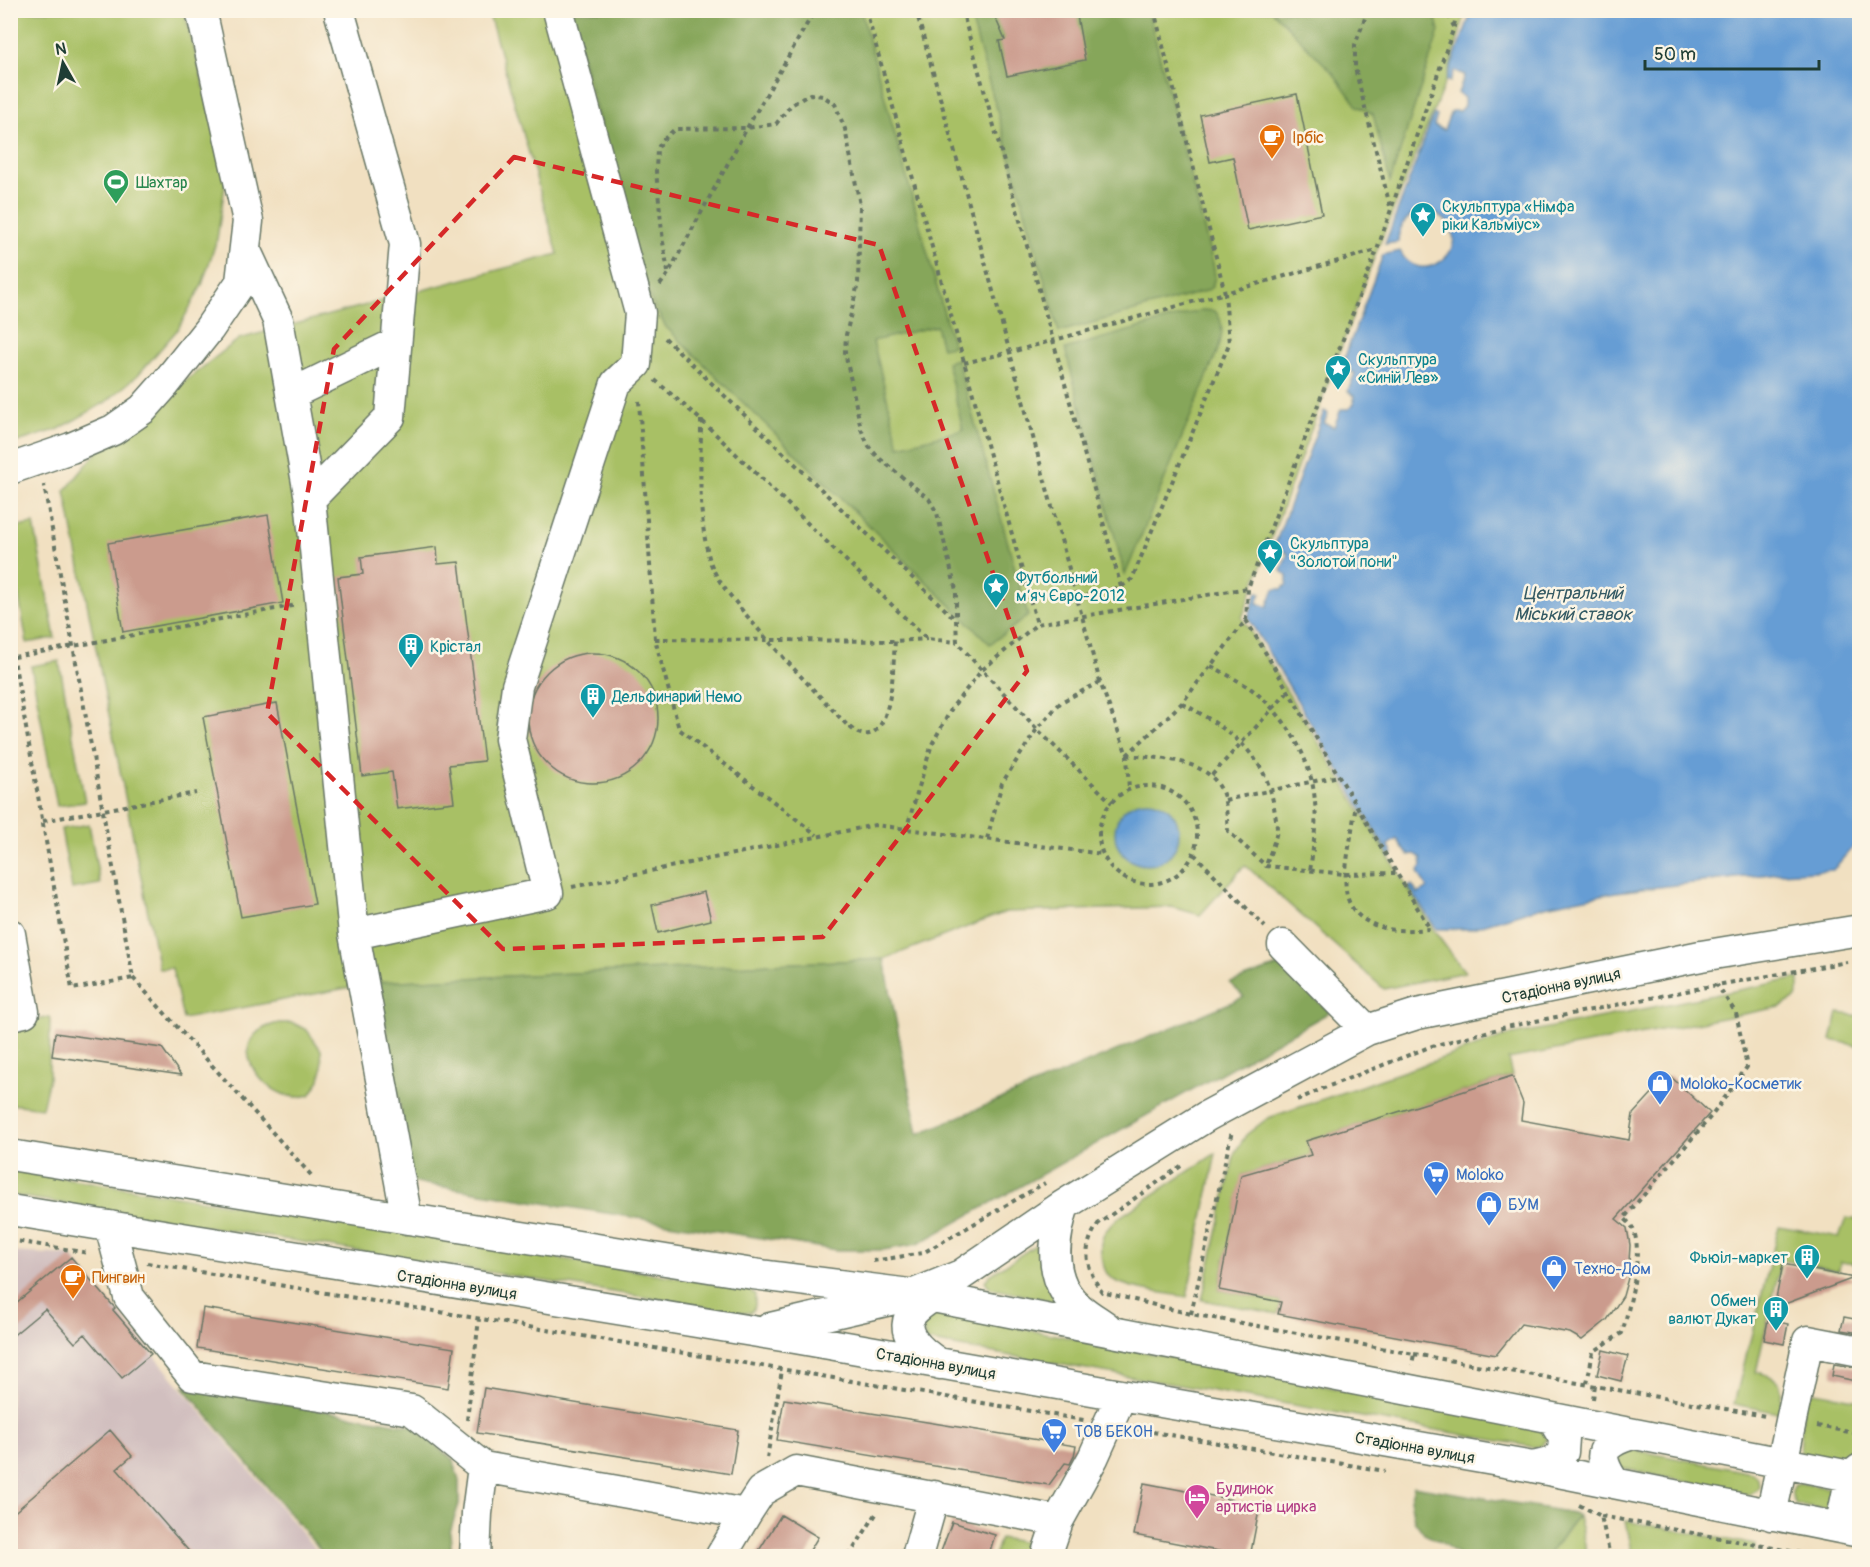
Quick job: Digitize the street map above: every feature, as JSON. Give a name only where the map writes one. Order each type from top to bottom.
[{"type":"street","points":[[10,469],[39,460],[113,430],[143,409],[208,329],[241,282],[248,221],[201,10]]},
{"type":"street","points":[[310,499],[390,417],[405,244],[340,14],[341,10]]},
{"type":"street","points":[[354,934],[548,893],[510,738],[518,686],[616,383],[636,364],[640,314],[558,10]]},
{"type":"street","points":[[245,249],[278,320],[310,499],[354,934],[407,1219]]},
{"type":"street","points":[[291,394],[396,343]]},
{"type":"street","name":"Стадіонна вулиця","points":[[940,1364],[923,1354],[912,1342],[908,1330],[908,1319],[922,1296],[961,1275],[1056,1193],[1207,1116],[1367,1030],[1417,1014],[1701,956],[1856,931]]},
{"type":"street","points":[[10,934],[24,1012],[10,1015]]},
{"type":"street","points":[[1282,945],[1367,1030]]},
{"type":"street","points":[[10,1155],[753,1274],[922,1296],[1782,1463],[1857,1474],[1850,1530]]},
{"type":"street","points":[[1056,1193],[1054,1242],[1059,1275],[1065,1293],[1077,1306],[1113,1332]]},
{"type":"street","name":"Стадіонна вулиця","points":[[10,1210],[756,1331],[1533,1467],[1850,1530]]},
{"type":"street","points":[[110,1226],[129,1297],[192,1376],[412,1410],[473,1459],[753,1503]]},
{"type":"street","points":[[756,1331],[922,1296]]},
{"type":"street","points":[[1771,1515],[1808,1341],[1860,1351]]},
{"type":"street","points":[[1046,1557],[1058,1521],[1094,1458],[1121,1396]]},
{"type":"street","points":[[1533,1467],[1553,1462],[1563,1452],[1564,1438],[1552,1418]]},
{"type":"street","points":[[1614,1482],[1605,1470],[1602,1458],[1606,1446],[1614,1440],[1632,1434]]},
{"type":"street","points":[[473,1459],[477,1513],[475,1557]]},
{"type":"street","points":[[721,1557],[753,1503],[796,1471],[1058,1521]]},
{"type":"street","points":[[916,1557],[934,1496]]},
{"type":"path","points":[[815,10],[747,128],[668,274],[640,314],[956,620]]},
{"type":"path","points":[[866,10],[1037,624]]},
{"type":"path","points":[[916,10],[1100,682],[1127,755],[1129,790]]},
{"type":"path","points":[[962,10],[1121,587]]},
{"type":"path","points":[[1078,598],[1121,587],[1132,579],[1229,344],[1225,293],[1154,10]]},
{"type":"path","points":[[1368,10],[1355,45],[1355,68],[1391,211]]},
{"type":"path","points":[[1446,10],[1454,27]]},
{"type":"path","points":[[1127,755],[1182,703],[1246,620],[1248,588],[1377,250],[1454,27],[1457,10]]},
{"type":"path","points":[[668,274],[656,171],[657,149],[664,139],[675,129],[747,128],[776,124],[791,105],[810,94],[823,96],[835,104],[845,129],[860,206],[858,283],[846,335],[845,352],[861,429],[869,447],[929,499],[937,513],[956,590],[957,642],[1037,729],[1112,803]]},
{"type":"path","points":[[964,363],[1377,250]]},
{"type":"path","points":[[636,364],[701,420],[927,639]]},
{"type":"path","points":[[636,364],[655,639],[679,729],[817,835]]},
{"type":"path","points":[[701,420],[702,508],[711,563],[723,586],[766,640],[847,725],[859,734],[870,734],[881,728],[887,713],[895,641]]},
{"type":"path","points":[[39,460],[133,978],[314,1179],[302,1177]]},
{"type":"path","points":[[906,830],[932,744],[953,706],[982,670],[1037,624],[1248,588]]},
{"type":"path","points":[[14,657],[320,601]]},
{"type":"path","points":[[1246,620],[1431,929],[1381,928],[1362,918],[1349,904],[1344,890],[1345,874],[1356,806]]},
{"type":"path","points":[[10,637],[72,989],[133,978]]},
{"type":"path","points":[[655,639],[895,641],[927,639],[957,642]]},
{"type":"path","points":[[1211,666],[1247,687],[1274,708],[1305,759],[1312,781],[1315,802],[1310,870]]},
{"type":"path","points":[[987,839],[1002,783],[1037,729],[1062,702],[1100,682]]},
{"type":"path","points":[[1212,775],[1288,692]]},
{"type":"path","points":[[1182,703],[1219,724],[1242,743],[1271,790],[1277,829],[1266,866]]},
{"type":"path","points":[[1127,755],[1182,762],[1212,775],[1225,800],[1228,831],[1266,866],[1345,874],[1397,873]]},
{"type":"path","points":[[1225,800],[1339,776]]},
{"type":"path","points":[[1145,786],[1159,787],[1175,794],[1189,806],[1198,834],[1194,854],[1185,867],[1172,878],[1157,883],[1142,884],[1127,879],[1113,869],[1103,854],[1099,836],[1101,819],[1112,803],[1129,790],[1145,786]]},
{"type":"path","points":[[43,821],[196,793]]},
{"type":"path","points":[[548,893],[817,835],[874,825],[1103,854]]},
{"type":"path","points":[[1194,854],[1282,945]]},
{"type":"path","points":[[1293,1102],[1432,1046],[1506,1027],[1847,962]]},
{"type":"path","points":[[1587,1383],[1593,1352],[1622,1333],[1634,1286],[1636,1252],[1634,1230],[1624,1218],[1713,1114],[1747,1067],[1736,1013],[1717,985]]},
{"type":"path","points":[[1222,1137],[1242,1126]]},
{"type":"path","points":[[1191,1314],[1232,1131]]},
{"type":"path","points":[[1184,1164],[1098,1224],[1090,1236],[1087,1250],[1088,1267],[1102,1292],[1191,1314],[1587,1383],[1860,1434]]},
{"type":"path","points":[[872,1261],[923,1253],[1056,1193]]},
{"type":"path","points":[[10,1240],[1392,1472],[1397,1444]]},
{"type":"path","points":[[473,1459],[478,1319]]},
{"type":"path","points":[[1407,1389],[1414,1354]]},
{"type":"path","points":[[753,1503],[782,1370]]},
{"type":"path","points":[[849,1557],[892,1488]]},
{"type":"path","points":[[1601,1516],[1817,1557]]},
{"type":"highlighted area","points":[[514,157],[879,245],[1027,671],[823,937],[503,949],[267,713],[334,349]]},
{"type":"shaded area","points":[[10,1252],[71,1255],[321,1556],[11,1556]]},
{"type":"green space","name":"Шахтар","points":[[10,11],[184,11],[227,172],[217,239],[202,285],[178,329],[138,375],[106,402],[59,429],[11,444]]},
{"type":"green space","points":[[488,11],[1466,11],[1446,80],[1377,250],[1242,618],[1434,931],[1465,972],[1384,989],[1245,865],[1200,915],[1172,907],[1006,912],[884,959],[378,982],[183,1019],[172,968],[159,969],[65,491],[102,446],[239,339],[558,254]]},
{"type":"green space","points":[[570,11],[861,11],[953,346],[942,348],[936,326],[873,341],[899,446],[963,430],[947,362],[957,359],[1028,616],[990,644],[666,327],[653,305],[639,270]]},
{"type":"green space","points":[[969,11],[1148,11],[1213,264],[1215,277],[1212,287],[1206,291],[1059,332]]},
{"type":"green space","points":[[1272,11],[1434,11],[1439,31],[1390,182],[1373,114],[1357,106],[1334,74]]},
{"type":"green space","points":[[1202,310],[1215,311],[1220,320],[1222,330],[1218,350],[1125,575],[1065,349]]},
{"type":"green space","points":[[34,524],[55,638],[27,643],[11,553],[11,528]]},
{"type":"green space","points":[[59,661],[85,802],[57,806],[31,666]]},
{"type":"green space","points":[[89,824],[100,884],[72,889],[61,829]]},
{"type":"green space","points":[[884,959],[918,1134],[1244,997],[1230,983],[1280,965],[1330,1012],[918,1244],[883,1250],[836,1250],[413,1182],[378,982]]},
{"type":"green space","points":[[1799,978],[1796,998],[1780,1007],[1508,1059],[1512,1076],[1307,1141],[1311,1155],[1242,1175],[1219,1290],[1281,1302],[1278,1314],[1202,1300],[1235,1152],[1246,1135],[1268,1118],[1507,1036]]},
{"type":"green space","points":[[1838,1013],[1859,1016],[1859,1046],[1831,1040]]},
{"type":"green space","points":[[50,1017],[49,1078],[42,1108],[11,1104],[11,1026]]},
{"type":"green space","points":[[279,1023],[293,1023],[307,1030],[321,1050],[320,1080],[310,1095],[296,1097],[282,1094],[269,1086],[251,1064],[248,1052],[251,1040],[261,1030]]},
{"type":"green space","points":[[1216,1153],[1187,1297],[1132,1287],[1113,1280],[1105,1270],[1101,1253],[1101,1242],[1107,1229],[1118,1218]]},
{"type":"green space","points":[[10,1169],[748,1289],[755,1295],[755,1306],[751,1312],[743,1313],[11,1195]]},
{"type":"green space","points":[[1846,1218],[1859,1220],[1859,1243],[1855,1264],[1840,1262],[1839,1271],[1781,1260],[1756,1372],[1772,1377],[1780,1385],[1779,1413],[1734,1404],[1779,1226],[1839,1237]]},
{"type":"green space","points":[[1037,1244],[1042,1246],[1055,1302],[990,1288],[985,1281],[990,1275]]},
{"type":"green space","points":[[930,1311],[1539,1427],[1547,1438],[1541,1446],[1534,1447],[926,1341],[920,1318]]},
{"type":"green space","points":[[183,1386],[412,1426],[453,1460],[459,1481],[459,1504],[450,1532],[452,1556],[325,1556]]},
{"type":"green space","points":[[1815,1392],[1859,1400],[1859,1463],[1800,1453],[1804,1395]]},
{"type":"green space","points":[[1629,1449],[1752,1473],[1758,1479],[1759,1487],[1748,1495],[1621,1468],[1616,1451]]},
{"type":"green space","points":[[1799,1483],[1829,1488],[1832,1492],[1832,1503],[1823,1509],[1796,1504],[1792,1493],[1795,1485]]},
{"type":"green space","points":[[1414,1486],[1573,1513],[1578,1516],[1546,1556],[1461,1556],[1424,1534],[1414,1520],[1410,1499]]},
{"type":"green space","points":[[1578,1516],[1588,1556],[1546,1556],[1555,1547]]},
{"type":"green space","points":[[1626,1521],[1756,1545],[1753,1556],[1633,1556]]},
{"type":"green space","points":[[1000,1538],[1039,1545],[1035,1556],[994,1556]]},
{"type":"water","name":"Центральний Міський ставок","points":[[1472,11],[1859,11],[1860,843],[1856,843],[1833,870],[1779,873],[1616,892],[1545,906],[1469,929],[1436,929],[1409,887],[1412,885],[1418,894],[1427,888],[1418,872],[1422,866],[1421,858],[1415,854],[1408,855],[1397,839],[1388,845],[1393,854],[1390,856],[1248,618],[1257,592],[1261,593],[1257,603],[1267,607],[1274,589],[1282,589],[1287,584],[1287,576],[1281,571],[1288,553],[1277,549],[1273,559],[1270,558],[1324,411],[1328,413],[1324,423],[1334,427],[1341,409],[1349,409],[1354,404],[1354,396],[1348,391],[1355,373],[1344,369],[1340,379],[1337,378],[1383,255],[1400,251],[1409,262],[1419,267],[1430,266],[1440,262],[1453,245],[1453,233],[1447,222],[1431,212],[1424,211],[1407,219],[1400,230],[1398,242],[1385,244],[1434,114],[1437,116],[1434,126],[1444,130],[1451,111],[1459,111],[1464,106],[1464,98],[1458,93],[1465,75],[1454,71],[1450,82],[1446,80]]},
{"type":"water","points":[[1147,801],[1165,806],[1170,810],[1174,815],[1179,833],[1174,851],[1170,856],[1165,860],[1147,865],[1129,860],[1124,856],[1120,851],[1115,833],[1120,815],[1124,810],[1129,806]]},
{"type":"building","points":[[992,10],[1076,10],[1085,60],[1007,76],[999,41],[1005,40]]},
{"type":"building","name":"Ірбіс","points":[[1297,94],[1322,214],[1248,230],[1233,157],[1210,162],[1200,115]]},
{"type":"building","points":[[268,515],[283,603],[123,632],[108,543]]},
{"type":"building","name":"Крістал","points":[[437,547],[438,564],[459,562],[484,761],[449,765],[454,802],[397,809],[392,772],[362,776],[338,577],[363,574],[361,557]]},
{"type":"building","name":"Дельфинарий Немо","points":[[593,653],[618,657],[639,672],[654,693],[658,718],[654,743],[639,764],[618,779],[593,783],[568,779],[547,764],[532,743],[528,718],[532,693],[547,672],[568,657]]},
{"type":"building","points":[[277,703],[315,904],[241,917],[203,717]]},
{"type":"building","points":[[704,892],[711,920],[658,933],[652,905]]},
{"type":"building","points":[[55,1033],[162,1048],[181,1075],[52,1056]]},
{"type":"building","name":"Moloko","points":[[1669,1075],[1710,1113],[1616,1219],[1627,1228],[1630,1245],[1628,1278],[1623,1296],[1607,1320],[1582,1340],[1570,1333],[1521,1324],[1496,1355],[1278,1314],[1281,1302],[1219,1290],[1241,1175],[1311,1155],[1306,1141],[1512,1076],[1523,1103],[1521,1120],[1629,1140],[1633,1114]]},
{"type":"building","points":[[71,1257],[151,1354],[122,1378],[85,1334],[75,1343],[45,1309],[10,1338],[10,1308]]},
{"type":"building","name":"Фьюіл-маркет","points":[[1783,1264],[1854,1278],[1774,1308]]},
{"type":"building","points":[[203,1308],[454,1348],[448,1388],[197,1348]]},
{"type":"building","points":[[1844,1317],[1860,1320],[1860,1333],[1841,1330]]},
{"type":"building","name":"Обмен валют Дукат","points":[[1768,1320],[1788,1324],[1784,1344],[1764,1340]]},
{"type":"building","points":[[1603,1350],[1628,1356],[1621,1381],[1597,1375]]},
{"type":"building","points":[[1834,1364],[1859,1368],[1856,1381],[1832,1376]]},
{"type":"building","points":[[484,1388],[738,1430],[731,1474],[477,1433]]},
{"type":"building","points":[[784,1399],[1076,1446],[1070,1464],[1065,1463],[1049,1485],[777,1440]]},
{"type":"building","points":[[110,1430],[132,1456],[117,1469],[194,1557],[10,1557],[10,1516]]},
{"type":"building","name":"Будинок артистів цирка","points":[[1144,1483],[1260,1505],[1250,1557],[1134,1535]]},
{"type":"building","points":[[781,1515],[818,1537],[806,1557],[755,1557]]},
{"type":"building","points":[[952,1522],[995,1535],[988,1557],[939,1557]]},
{"type":"place","name":"Ірбіс","points":[[1272,160]]},
{"type":"place","name":"Шахтар","points":[[116,205]]},
{"type":"place","name":"Скульптура «Німфа ріки Кальміус»","points":[[1423,238]]},
{"type":"place","name":"Скульптура «Синій Лев»","points":[[1338,391]]},
{"type":"place","name":"Скульптура \"Золотой пони\"","points":[[1270,575]]},
{"type":"place","name":"Футбольний мʼяч Євро-2012","points":[[996,609]]},
{"type":"place","name":"Крістал","points":[[411,669]]},
{"type":"place","name":"Дельфинарий Немо","points":[[593,719]]},
{"type":"place","name":"Moloko-Косметик","points":[[1660,1106]]},
{"type":"place","name":"Moloko","points":[[1436,1197]]},
{"type":"place","name":"БУМ","points":[[1489,1227]]},
{"type":"place","name":"Фьюіл-маркет","points":[[1807,1280]]},
{"type":"place","name":"Техно-Дом","points":[[1554,1291]]},
{"type":"place","name":"Пингвин","points":[[73,1300]]},
{"type":"place","name":"Обмен валют Дукат","points":[[1776,1332]]},
{"type":"place","name":"ТОВ БЕКОН","points":[[1054,1454]]},
{"type":"place","name":"Будинок артистів цирка","points":[[1197,1520]]}]
